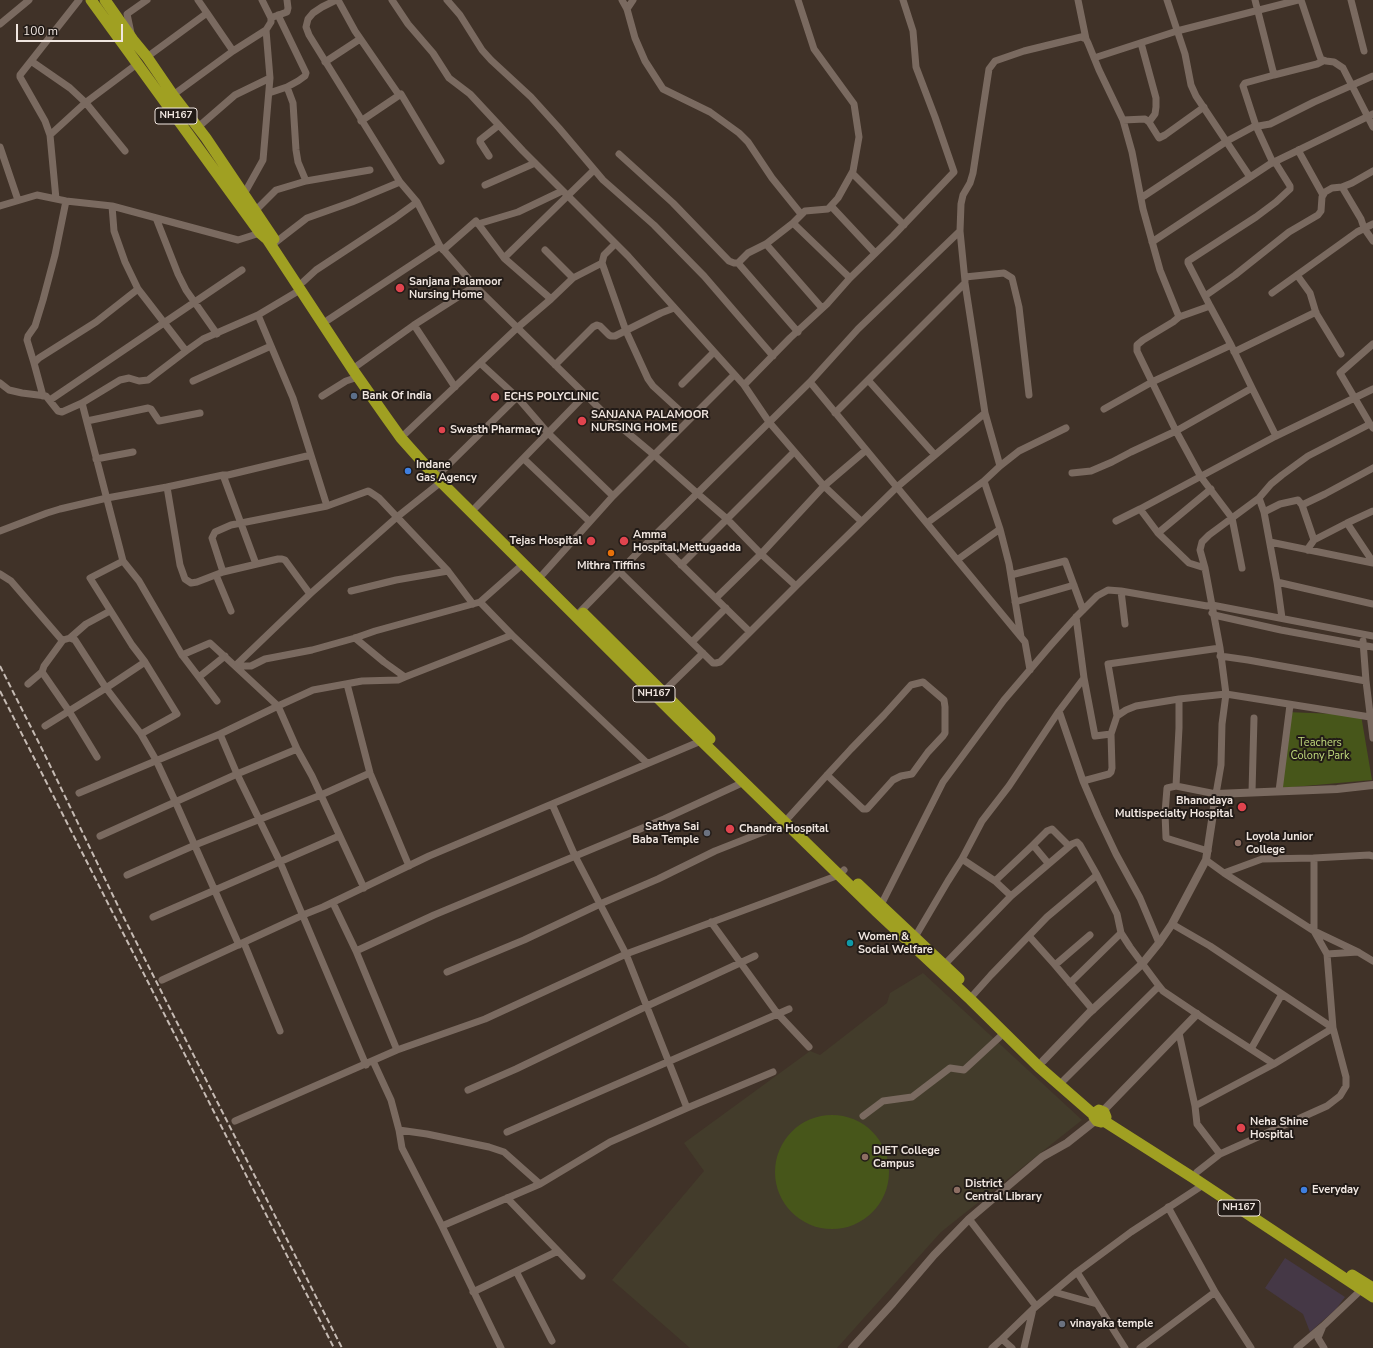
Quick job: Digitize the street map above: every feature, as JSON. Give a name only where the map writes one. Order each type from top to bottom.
[{"type":"highway","name":"NH167","points":[[91,0],[137,64],[264,230],[276,242],[358,377],[402,438],[523,564],[663,692],[787,820],[841,872],[881,905],[915,937],[1100,1115],[1196,1172],[1306,1249],[1361,1290],[1373,1297]]},
{"type":"highway","name":"NH167","points":[[104,0],[198,128],[255,211]]},
{"type":"highway","points":[[255,211],[264,230]]},
{"type":"highway","name":"NH167","points":[[264,230],[267,239],[328,320],[406,433],[441,477],[476,507],[543,574],[578,614],[701,741],[787,820]]},
{"type":"highway","name":"NH167","points":[[841,872],[876,912],[1039,1067],[1100,1115],[1203,1184],[1306,1249],[1373,1288]]},
{"type":"street","points":[[0,24],[29,0]]},
{"type":"street","points":[[56,199],[50,135],[46,121],[20,77],[79,0]]},
{"type":"street","points":[[133,40],[127,14],[147,0]]},
{"type":"street","points":[[198,0],[233,51]]},
{"type":"street","points":[[262,0],[274,17],[306,71],[304,76],[287,86],[269,92]]},
{"type":"street","points":[[173,95],[233,51],[266,30],[274,17],[286,12],[288,9],[287,0]]},
{"type":"street","points":[[441,161],[401,94],[399,95],[360,39],[337,0],[313,13],[306,22],[309,35],[361,122],[400,182],[417,202],[442,248],[475,286],[586,396],[697,493],[796,586]]},
{"type":"street","points":[[392,0],[408,24],[433,53],[449,78],[470,94],[535,163],[628,256],[744,386],[769,422],[794,452],[824,486],[861,521]]},
{"type":"street","points":[[447,0],[460,16],[482,50],[536,102],[603,180],[654,225],[704,276],[773,356]]},
{"type":"street","points":[[622,0],[627,9],[635,38],[645,61],[663,89],[710,112],[739,133],[748,142],[772,178],[802,214]]},
{"type":"street","points":[[627,9],[633,0]]},
{"type":"street","points":[[738,263],[748,253],[766,244],[793,223],[805,211],[828,210],[838,198],[852,173],[859,137],[854,104],[814,49],[798,0]]},
{"type":"street","points":[[744,386],[904,225],[954,172],[916,67],[913,31],[903,0]]},
{"type":"street","points":[[1078,0],[1086,39],[1123,120],[1132,152],[1142,209],[1160,270],[1178,317]]},
{"type":"street","points":[[1167,0],[1185,54],[1191,85],[1250,177]]},
{"type":"street","points":[[1255,0],[1274,75]]},
{"type":"street","points":[[1094,58],[1178,31],[1300,0],[1319,54],[1323,61]]},
{"type":"street","points":[[1351,0],[1364,51]]},
{"type":"street","points":[[147,57],[207,13]]},
{"type":"street","points":[[244,194],[263,160],[270,78],[266,30]]},
{"type":"street","points":[[1000,466],[985,413],[965,280],[960,231],[961,204],[963,195],[970,183],[973,173],[990,69],[995,61],[1031,49],[1073,38],[1081,37],[1086,39]]},
{"type":"street","points":[[325,62],[360,39]]},
{"type":"street","points":[[1141,42],[1156,102],[1155,114],[1149,122]]},
{"type":"street","points":[[31,61],[65,84],[86,103],[125,151]]},
{"type":"street","points":[[1276,436],[1188,263],[1256,217],[1288,192],[1290,186],[1274,162],[1256,126],[1243,86],[1245,82],[1323,61],[1334,62],[1343,68],[1370,116],[1373,127]]},
{"type":"street","points":[[50,135],[86,103],[137,64]]},
{"type":"street","points":[[1141,198],[1227,141],[1256,126],[1270,124],[1314,102],[1373,76]]},
{"type":"street","points":[[198,128],[235,95],[270,78]]},
{"type":"street","points":[[287,86],[293,103],[298,162],[306,181]]},
{"type":"street","points":[[361,122],[399,95]]},
{"type":"street","points":[[1123,120],[1143,119],[1149,122],[1156,135],[1161,137],[1204,107]]},
{"type":"street","points":[[1152,242],[1274,162],[1370,116]]},
{"type":"street","points":[[489,156],[480,140],[499,125]]},
{"type":"street","points":[[0,148],[18,200]]},
{"type":"street","points":[[1298,150],[1323,195]]},
{"type":"street","points":[[619,154],[673,203],[729,261],[738,263],[798,332]]},
{"type":"street","points":[[485,185],[535,163]]},
{"type":"street","points":[[255,211],[276,190],[306,181],[370,170]]},
{"type":"street","points":[[504,258],[565,193],[594,170]]},
{"type":"street","points":[[1205,296],[1289,232],[1318,215],[1321,211],[1323,195],[1332,188],[1342,187],[1373,171]]},
{"type":"street","points":[[852,173],[904,225]]},
{"type":"street","points":[[276,242],[306,218],[352,202],[400,182]]},
{"type":"street","points":[[1342,187],[1361,219],[1364,228],[1373,241]]},
{"type":"street","points":[[478,224],[518,212],[565,193]]},
{"type":"street","points":[[0,206],[37,195],[66,201],[112,206],[238,240],[264,230]]},
{"type":"street","points":[[66,201],[57,248],[35,326],[27,340],[46,398],[58,411],[62,412],[82,403],[120,380],[129,378],[140,381],[148,380],[203,340],[258,315],[302,286],[316,270],[417,202]]},
{"type":"street","points":[[112,206],[114,232],[125,262],[138,289],[186,351]]},
{"type":"street","points":[[831,206],[876,253]]},
{"type":"street","points":[[156,218],[178,274],[193,302],[217,334]]},
{"type":"street","points":[[328,320],[442,248],[476,221],[504,258],[551,300]]},
{"type":"street","points":[[793,223],[850,278]]},
{"type":"street","points":[[1272,293],[1364,228],[1373,224]]},
{"type":"street","points":[[578,614],[697,493],[810,382],[858,329],[960,231]]},
{"type":"street","points":[[615,244],[604,255],[602,263],[626,331],[650,382],[665,398],[689,419]]},
{"type":"street","points":[[766,244],[822,308]]},
{"type":"street","points":[[545,250],[573,278]]},
{"type":"street","points":[[406,433],[517,328],[551,300],[573,278],[602,263]]},
{"type":"street","points":[[0,383],[9,390],[46,398],[242,270]]},
{"type":"street","points":[[834,413],[965,280],[1004,273],[1012,278],[1019,307],[1029,395]]},
{"type":"street","points":[[1297,275],[1310,293],[1316,312],[1341,354]]},
{"type":"street","points":[[358,365],[414,325],[475,286]]},
{"type":"street","points":[[34,363],[39,358],[96,322],[138,289]]},
{"type":"street","points":[[1210,306],[1178,317],[1174,322],[1143,340],[1137,345],[1137,351],[1176,431],[1201,477],[1232,518],[1242,568]]},
{"type":"street","points":[[555,366],[593,327],[597,325],[611,336],[626,331],[674,308]]},
{"type":"street","points":[[1234,352],[1316,312]]},
{"type":"street","points":[[258,315],[293,398],[327,506]]},
{"type":"street","points":[[414,325],[455,386]]},
{"type":"street","points":[[1044,1061],[1093,1010],[1142,964],[1159,943],[1172,924],[1206,860],[1221,765],[1222,724],[1226,694],[1220,648],[1214,615],[1209,606],[1205,568],[1200,550],[1202,542],[1209,535],[1259,498],[1271,484],[1308,456],[1372,426],[1340,373],[1373,344]]},
{"type":"street","points":[[1104,409],[1152,382],[1231,345]]},
{"type":"street","points":[[193,381],[271,346]]},
{"type":"street","points":[[682,384],[714,352]]},
{"type":"street","points":[[480,363],[517,397],[548,433],[613,496]]},
{"type":"street","points":[[543,574],[589,521],[653,454],[734,375]]},
{"type":"street","points":[[322,396],[346,381],[358,377]]},
{"type":"street","points":[[868,380],[935,456]]},
{"type":"street","points":[[810,382],[865,451],[897,487],[1025,642],[1030,670]]},
{"type":"street","points":[[1072,473],[1091,471],[1112,462],[1176,431],[1252,388]]},
{"type":"street","points":[[1116,520],[1201,477],[1276,436],[1373,389]]},
{"type":"street","points":[[476,507],[586,396]]},
{"type":"street","points":[[235,666],[310,594],[441,477],[517,397]]},
{"type":"street","points":[[82,403],[123,561],[139,581],[182,655],[217,701]]},
{"type":"street","points":[[87,421],[148,408],[151,409],[157,420],[161,421],[200,413]]},
{"type":"street","points":[[619,571],[713,663],[720,662],[897,487],[985,413]]},
{"type":"street","points":[[927,523],[984,481],[1019,451],[1066,428]]},
{"type":"street","points":[[716,598],[761,554],[824,486],[865,451]]},
{"type":"street","points":[[96,459],[133,452]]},
{"type":"street","points":[[681,565],[794,452]]},
{"type":"street","points":[[0,532],[46,513],[107,498],[228,475],[311,455]]},
{"type":"street","points":[[524,459],[589,521]]},
{"type":"street","points":[[1302,505],[1373,468]]},
{"type":"street","points":[[223,475],[256,564]]},
{"type":"street","points":[[984,481],[1000,529],[1011,575],[1021,637]]},
{"type":"street","points":[[167,487],[180,565],[185,579],[191,582],[197,582],[220,573],[278,558],[285,560],[310,594]]},
{"type":"street","points":[[1158,533],[1211,489]]},
{"type":"street","points":[[231,610],[212,538],[215,532],[231,525],[327,506],[368,491],[379,498],[448,571],[472,604]]},
{"type":"street","points":[[1259,498],[1264,512],[1278,582],[1282,618]]},
{"type":"street","points":[[1264,512],[1280,504],[1298,500],[1302,505],[1314,540]]},
{"type":"street","points":[[1140,509],[1158,533],[1188,563],[1205,568]]},
{"type":"street","points":[[1307,550],[1314,540],[1373,511]]},
{"type":"street","points":[[1347,523],[1373,562]]},
{"type":"street","points":[[957,560],[1000,529]]},
{"type":"street","points":[[653,537],[750,632]]},
{"type":"street","points":[[1270,542],[1373,562]]},
{"type":"street","points":[[123,561],[90,578],[177,714],[141,734]]},
{"type":"street","points":[[1011,575],[1066,561],[1083,610]]},
{"type":"street","points":[[235,666],[251,666],[265,659],[312,650],[480,602],[523,564]]},
{"type":"street","points":[[351,591],[396,580],[448,571]]},
{"type":"street","points":[[0,574],[11,580],[54,631],[67,639],[75,640],[106,688],[141,734],[156,760],[215,890],[242,944],[280,1031]]},
{"type":"street","points":[[1278,582],[1373,604]]},
{"type":"street","points":[[1015,602],[1074,586]]},
{"type":"street","points":[[881,905],[943,782],[1004,700],[1076,617],[1097,596],[1108,590],[1121,591],[1282,618],[1373,636]]},
{"type":"street","points":[[1121,591],[1126,624]]},
{"type":"street","points":[[480,602],[512,635],[647,764]]},
{"type":"street","points":[[692,642],[726,608]]},
{"type":"street","points":[[28,684],[42,672],[44,666],[67,639],[86,624],[110,611]]},
{"type":"street","points":[[1214,615],[1281,630],[1373,647]]},
{"type":"street","points":[[1076,617],[1084,678],[1095,736],[1111,734]]},
{"type":"street","points":[[1362,634],[1373,738]]},
{"type":"street","points":[[79,793],[220,734],[313,690],[362,681],[398,680],[512,635]]},
{"type":"street","points":[[355,638],[405,678]]},
{"type":"street","points":[[182,655],[210,643],[278,706],[364,888]]},
{"type":"street","points":[[1083,781],[1112,772],[1111,734],[1117,716],[1108,664],[1220,648]]},
{"type":"street","points":[[663,692],[703,653]]},
{"type":"street","points":[[199,677],[225,656]]},
{"type":"street","points":[[1220,656],[1366,681]]},
{"type":"street","points":[[45,726],[145,662]]},
{"type":"street","points":[[42,672],[69,711],[97,757]]},
{"type":"street","points":[[915,937],[962,859],[982,821],[1009,786],[1059,711],[1084,678]]},
{"type":"street","points":[[447,972],[524,940],[600,904],[658,880],[715,851],[787,820],[827,775],[911,685],[923,682],[944,700],[945,733],[943,736],[928,752],[912,774],[901,776],[893,780],[867,809],[863,809],[827,775]]},
{"type":"street","points":[[347,684],[370,773],[409,866]]},
{"type":"street","points":[[1117,716],[1136,706],[1179,698],[1226,694],[1370,717]]},
{"type":"street","points":[[1176,786],[1179,698]]},
{"type":"street","points":[[1279,792],[1290,705]]},
{"type":"street","points":[[1059,711],[1083,781],[1098,816],[1140,898],[1159,943]]},
{"type":"street","points":[[1252,792],[1254,718]]},
{"type":"street","points":[[220,734],[237,774],[280,862],[369,1063],[391,1100],[402,1148],[442,1226],[501,1348]]},
{"type":"street","points":[[162,980],[409,866],[701,741]]},
{"type":"street","points":[[100,836],[175,801],[297,749]]},
{"type":"street","points":[[127,875],[195,845],[321,795],[370,773]]},
{"type":"street","points":[[356,951],[434,915],[664,819],[744,782]]},
{"type":"street","points":[[1208,851],[1166,838],[1165,813],[1167,788],[1176,786],[1216,794],[1337,789],[1373,784]]},
{"type":"street","points":[[552,804],[575,856],[626,954],[687,1108]]},
{"type":"street","points":[[995,881],[1044,833],[1049,830],[1052,829],[1068,846]]},
{"type":"street","points":[[153,917],[339,836]]},
{"type":"street","points":[[944,965],[1011,896],[1068,846],[1077,842],[1117,914],[1122,933],[1130,947],[1159,986],[1197,1014],[1274,1064]]},
{"type":"street","points":[[1033,845],[1048,863]]},
{"type":"street","points":[[1224,873],[1262,859],[1373,856]]},
{"type":"street","points":[[1196,1172],[1220,1154],[1327,1106],[1340,1096],[1346,1086],[1346,1077],[1333,1028],[1327,954],[1314,931],[1314,858]]},
{"type":"street","points":[[962,859],[995,881],[1011,896]]},
{"type":"street","points":[[1206,860],[1314,931],[1358,952],[1373,961]]},
{"type":"street","points":[[235,1121],[397,1050],[485,1019],[626,954],[841,872]]},
{"type":"street","points":[[974,994],[1047,917],[1097,876]]},
{"type":"street","points":[[333,902],[356,951],[397,1050]]},
{"type":"street","points":[[711,922],[777,1013],[809,1047]]},
{"type":"street","points":[[1172,924],[1210,946],[1333,1028]]},
{"type":"street","points":[[1070,983],[1122,933]]},
{"type":"street","points":[[1055,965],[1090,935]]},
{"type":"street","points":[[1029,936],[1093,1010]]},
{"type":"street","points":[[1327,954],[1358,952]]},
{"type":"street","points":[[468,1090],[516,1069],[755,956]]},
{"type":"street","points":[[1064,1080],[1159,986]]},
{"type":"street","points":[[1251,1049],[1282,994]]},
{"type":"street","points":[[507,1132],[789,1009]]},
{"type":"street","points":[[852,1348],[934,1255],[969,1219],[1042,1157],[1067,1143],[1100,1115],[1197,1014]]},
{"type":"street","points":[[1195,1106],[1274,1064],[1333,1028]]},
{"type":"street","points":[[863,1116],[883,1101],[912,1097],[950,1068],[964,1070],[1004,1033]]},
{"type":"street","points":[[1179,1033],[1195,1106],[1197,1124],[1220,1154]]},
{"type":"street","points":[[442,1226],[540,1184],[610,1142],[774,1072]]},
{"type":"street","points":[[399,1130],[427,1134],[489,1147],[504,1152],[540,1184]]},
{"type":"street","points":[[992,1348],[1077,1272],[1131,1232],[1203,1184]]},
{"type":"street","points":[[507,1198],[582,1276]]},
{"type":"street","points":[[1168,1207],[1215,1292],[1251,1348]]},
{"type":"street","points":[[969,1219],[1035,1308]]},
{"type":"street","points":[[473,1292],[558,1251]]},
{"type":"street","points":[[516,1271],[552,1341]]},
{"type":"street","points":[[1077,1272],[1125,1348]]},
{"type":"street","points":[[1297,1348],[1361,1290]]},
{"type":"street","points":[[1054,1292],[1097,1304]]},
{"type":"street","points":[[1140,1348],[1215,1292]]},
{"type":"street","points":[[1024,1348],[1035,1308]]},
{"type":"street","points":[[1323,1326],[1318,1338],[1324,1348]]},
{"type":"street","points":[[1002,1339],[1012,1348]]},
{"type":"shaded area","name":"DIET College Campus","points":[[923,973],[1082,1120],[941,1232],[837,1348],[690,1348],[612,1280],[704,1171],[684,1143],[810,1051],[820,1055],[887,1003],[890,993]]},
{"type":"shaded area","points":[[1285,1258],[1345,1297],[1336,1309],[1310,1332],[1303,1314],[1265,1288]]},
{"type":"green space","name":"Teachers Colony Park","points":[[1286,712],[1361,715],[1372,780],[1282,788]]},
{"type":"green space","points":[[832,1115],[843,1116],[854,1120],[872,1132],[884,1150],[888,1161],[888,1183],[884,1194],[872,1212],[854,1224],[843,1228],[832,1229],[821,1228],[810,1224],[792,1212],[780,1194],[776,1183],[775,1172],[776,1161],[780,1150],[792,1132],[810,1120],[821,1116]]},
{"type":"railway","points":[[0,666],[120,910],[342,1348]]},
{"type":"railway","points":[[0,691],[334,1348]]},
{"type":"place","name":"Sanjana Palamoor Nursing Home","points":[[400,288]]},
{"type":"place","name":"Bank Of India","points":[[354,396]]},
{"type":"place","name":"ECHS POLYCLINIC","points":[[495,397]]},
{"type":"place","name":"SANJANA PALAMOOR NURSING HOME","points":[[582,421]]},
{"type":"place","name":"Swasth Pharmacy","points":[[442,430]]},
{"type":"place","name":"Indane Gas Agency","points":[[408,471]]},
{"type":"place","name":"Tejas Hospital","points":[[591,541]]},
{"type":"place","name":"Amma Hospital,Mettugadda","points":[[624,541]]},
{"type":"place","name":"Mithra Tiffins","points":[[611,553]]},
{"type":"place","name":"Bhanodaya Multispecialty Hospital","points":[[1242,807]]},
{"type":"place","name":"Chandra Hospital","points":[[730,829]]},
{"type":"place","name":"Sathya Sai Baba Temple","points":[[707,833]]},
{"type":"place","name":"Loyola Junior College","points":[[1238,843]]},
{"type":"place","name":"Women & Social Welfare","points":[[850,943]]},
{"type":"place","name":"Neha Shine Hospital","points":[[1241,1128]]},
{"type":"place","name":"DIET College Campus","points":[[865,1157]]},
{"type":"place","name":"District Central Library","points":[[957,1190]]},
{"type":"place","name":"Everyday","points":[[1304,1190]]},
{"type":"place","name":"vinayaka temple","points":[[1062,1324]]}]
